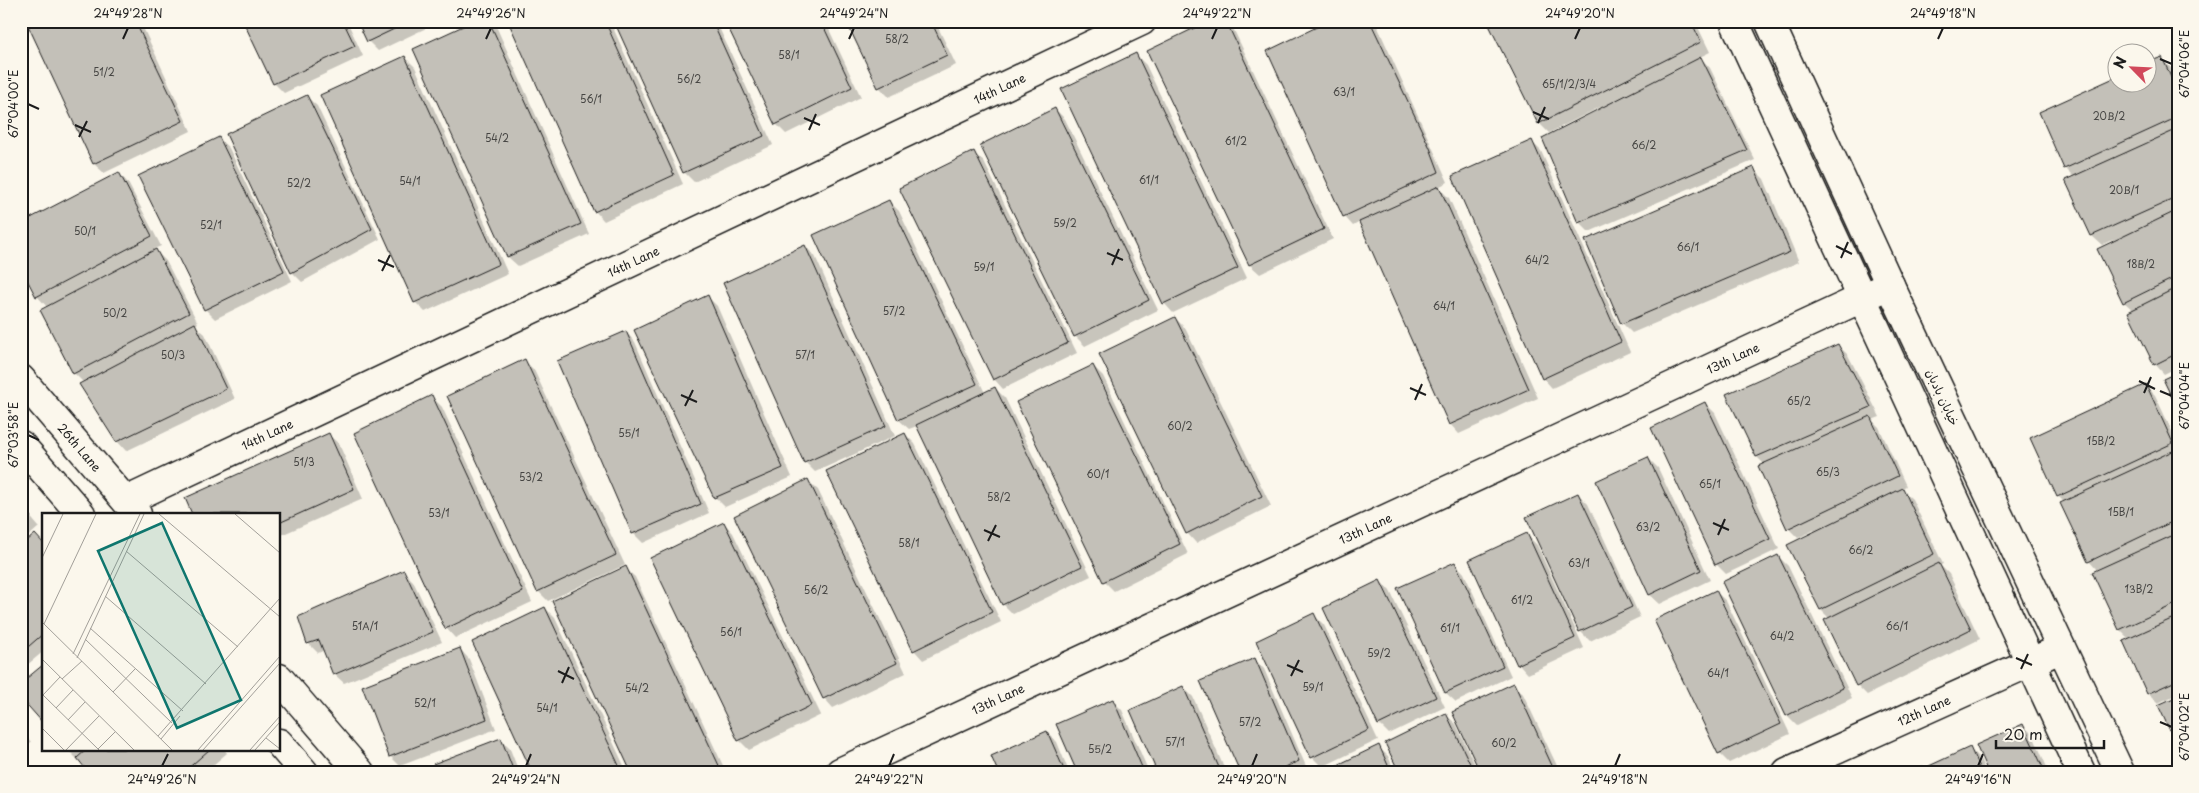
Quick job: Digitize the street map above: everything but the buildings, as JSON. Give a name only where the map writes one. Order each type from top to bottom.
[{"type":"street","name":"14th Lane","points":[[132,508],[1142,21]]},
{"type":"street","points":[[1734,21],[2032,661],[2081,772]]},
{"type":"street","name":"خیابان بادبان","points":[[1769,21],[1890,285],[2120,772]]},
{"type":"street","name":"13th Lane","points":[[840,772],[1890,285]]},
{"type":"street","name":"26th Lane","points":[[21,379],[132,508]]},
{"type":"street","points":[[21,445],[80,513]]},
{"type":"street","name":"12th Lane","points":[[1787,772],[2062,648]]},
{"type":"street","points":[[280,679],[360,772]]},
{"type":"street","points":[[280,744],[304,772]]}]
